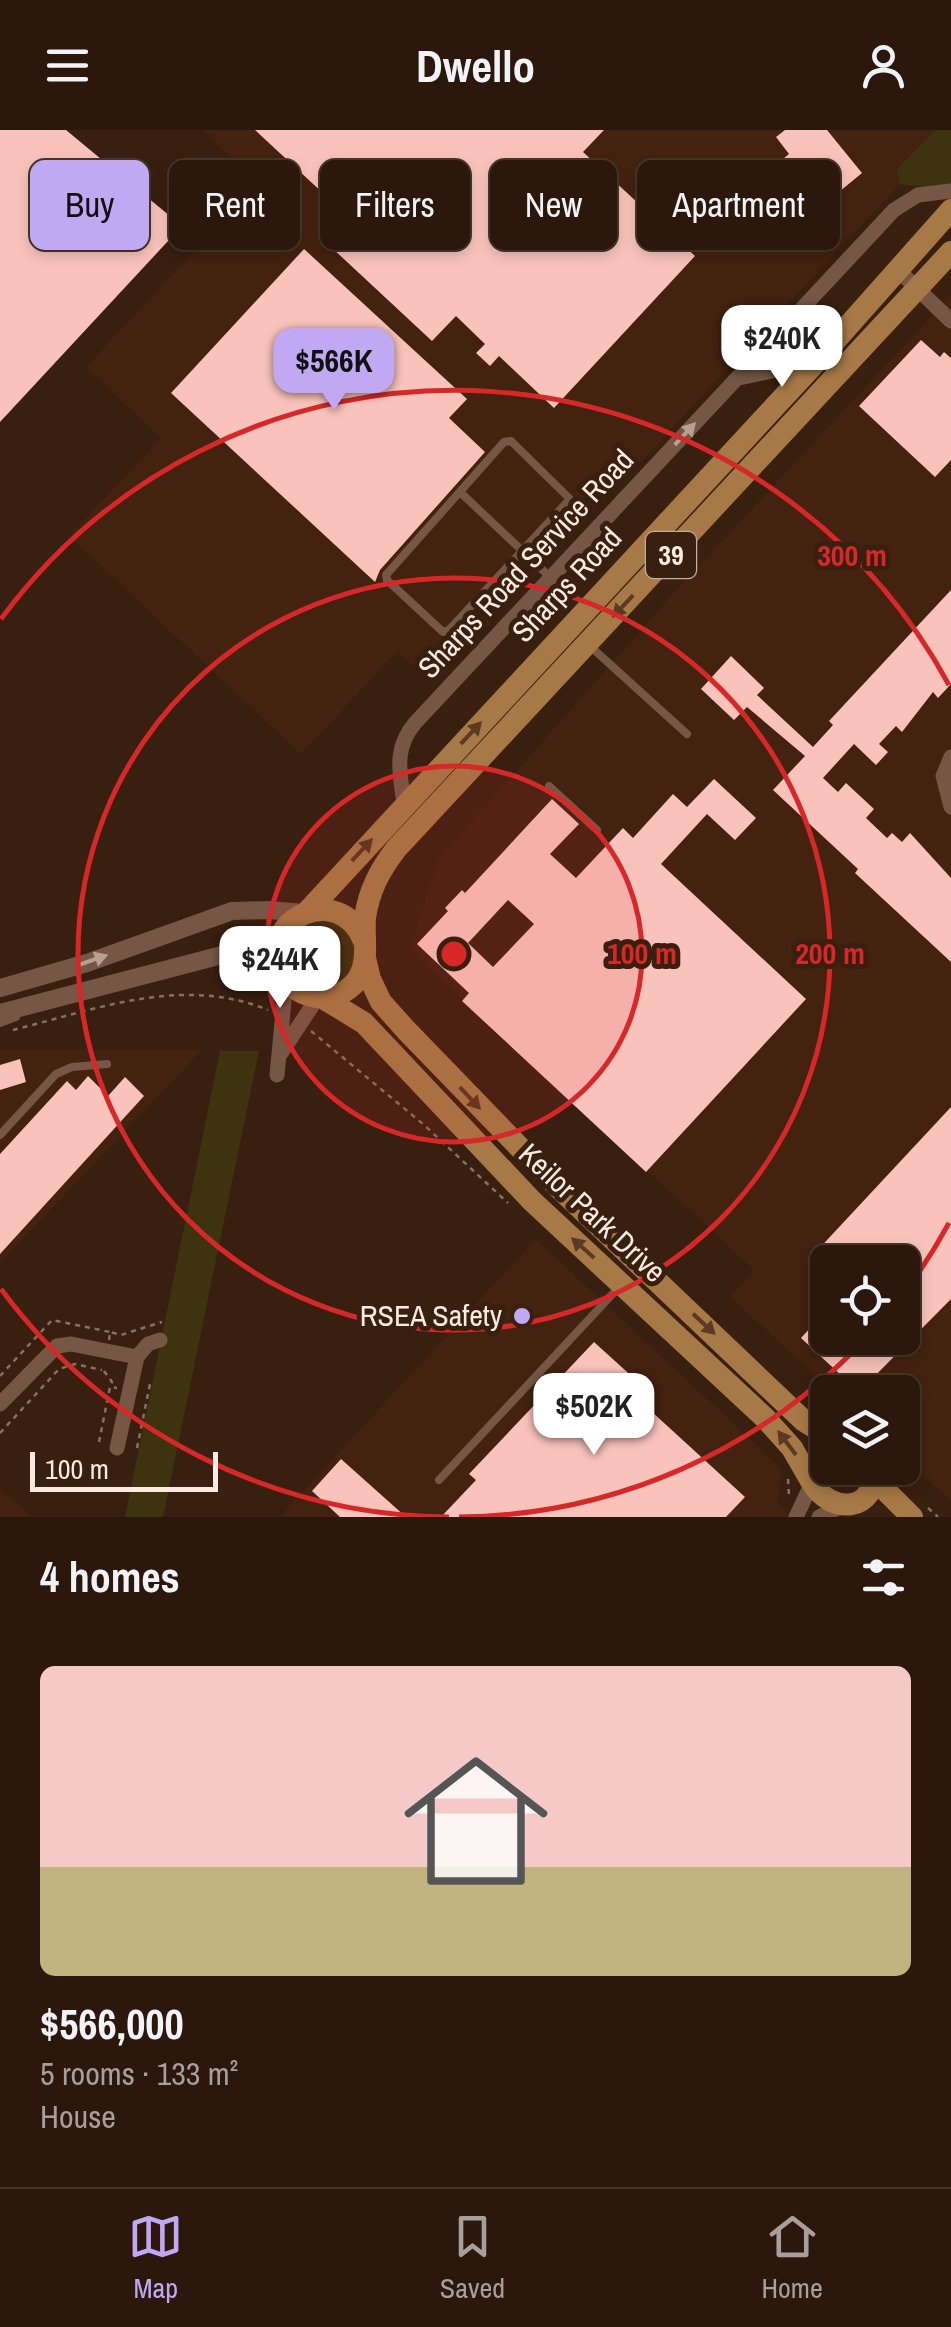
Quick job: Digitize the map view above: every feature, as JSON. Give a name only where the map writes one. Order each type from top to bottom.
[{"type":"main road","name":"Sharps Road","points":[[305,913],[951,210]]},
{"type":"main road","name":"Sharps Road","points":[[365,949],[372,889],[383,866],[951,252]]},
{"type":"main road","name":"39","points":[[285,978],[278,954],[280,940],[292,921],[305,913],[324,910],[342,914],[356,925],[365,949]]},
{"type":"main road","points":[[285,978],[300,992],[321,998],[341,993],[360,976],[365,949]]},
{"type":"main road","name":"Keilor Park Drive","points":[[365,949],[370,979],[381,1002],[492,1122],[810,1423]]},
{"type":"main road","name":"Keilor Park Drive","points":[[321,998],[364,1024],[499,1168],[766,1419],[792,1448],[802,1493],[826,1501],[834,1510]]},
{"type":"main road","points":[[834,1510],[868,1493],[870,1485]]},
{"type":"main road","points":[[883,1485],[912,1517]]},
{"type":"main road","points":[[834,1510],[872,1517]]},
{"type":"street","name":"Sharps Road Service Road","points":[[404,804],[398,757],[404,736],[894,210],[918,194],[951,191]]},
{"type":"street","points":[[898,270],[951,321]]},
{"type":"street","points":[[736,379],[752,372],[816,361]]},
{"type":"street","points":[[951,757],[943,776],[951,807]]},
{"type":"street","points":[[0,988],[87,963],[232,911],[305,913]]},
{"type":"street","points":[[0,1013],[222,954],[254,957],[285,978],[282,1052],[277,1076]]},
{"type":"street","points":[[282,1052],[321,998]]},
{"type":"street","points":[[116,1448],[137,1357],[148,1344],[160,1340]]},
{"type":"street","points":[[0,1404],[57,1346],[71,1344],[137,1357]]},
{"type":"lane","points":[[508,440],[569,495],[568,502],[446,632],[386,580],[388,569],[460,492],[508,440]]},
{"type":"lane","points":[[460,492],[551,578]]},
{"type":"lane","points":[[588,644],[687,734]]},
{"type":"lane","points":[[549,786],[597,830]]},
{"type":"lane","points":[[1,1028],[81,992]]},
{"type":"lane","points":[[0,1135],[56,1074],[72,1067],[107,1064]]},
{"type":"lane","points":[[439,1480],[622,1284]]},
{"type":"path","points":[[1,1028],[170,994],[214,994],[281,1015]]},
{"type":"path","points":[[299,1024],[361,1071],[508,1203]]},
{"type":"path","points":[[0,1433],[59,1369],[75,1364],[102,1370]]},
{"type":"path","points":[[137,1448],[150,1384]]},
{"type":"shaded area","points":[[202,130],[936,130],[896,169],[900,184],[840,248],[840,160],[637,160],[637,250],[838,250],[458,658],[431,683],[397,652],[301,754],[69,536],[161,438],[86,367],[195,250],[300,250],[300,160],[234,160]]},
{"type":"shaded area","points":[[936,130],[951,130],[951,184],[900,184],[896,170]]},
{"type":"shaded area","points":[[951,295],[951,1501],[920,1472],[920,1375],[815,1375],[730,1297],[754,1270],[410,950],[438,860],[678,588]]},
{"type":"shaded area","points":[[322,920],[346,930],[356,954],[346,978],[322,988],[298,978],[288,954],[298,930]]},
{"type":"shaded area","points":[[0,1049],[202,1050],[0,1263]]},
{"type":"shaded area","points":[[220,1051],[259,1051],[163,1517],[125,1517]]},
{"type":"shaded area","points":[[536,1239],[781,1468],[778,1503],[791,1517],[279,1517]]},
{"type":"shaded area","points":[[0,1488],[31,1516],[0,1517]]},
{"type":"building","points":[[0,130],[66,130],[102,160],[30,160],[30,250],[149,250],[149,199],[169,215],[169,240],[0,422]]},
{"type":"building","points":[[255,130],[604,130],[583,152],[592,160],[490,160],[490,250],[617,250],[617,184],[637,202],[637,250],[689,250],[695,256],[554,408],[499,356],[490,366],[476,353],[485,344],[456,316],[432,341],[334,250],[470,250],[470,160],[320,160],[320,190],[300,172],[300,160],[287,160]]},
{"type":"building","points":[[785,130],[827,130],[862,173],[840,191],[840,160],[782,160],[789,154],[776,137]]},
{"type":"building","points":[[304,249],[467,399],[449,418],[485,452],[380,570],[375,582],[171,393]]},
{"type":"building","points":[[921,340],[940,357],[944,352],[951,358],[951,460],[935,477],[859,406]]},
{"type":"building","points":[[951,590],[951,684],[938,698],[933,692],[902,732],[896,726],[879,744],[888,752],[876,765],[854,744],[823,778],[838,792],[846,783],[874,809],[866,818],[887,838],[892,833],[902,842],[910,833],[951,878],[951,962],[773,790],[805,756],[747,707],[734,720],[701,689],[731,656],[764,688],[757,695],[813,747],[833,725],[829,721]]},
{"type":"building","points":[[714,779],[756,818],[735,840],[707,814],[661,864],[806,999],[646,1172],[462,1001],[469,993],[417,944],[448,911],[445,908],[462,890],[465,893],[552,799],[579,824],[550,854],[576,878],[623,828],[633,838],[673,794],[687,807]],"holes":[[[508,900],[534,924],[493,967],[468,943]]]},
{"type":"building","points":[[20,1059],[26,1082],[0,1090],[0,1065]]},
{"type":"building","points":[[88,1076],[108,1096],[125,1077],[144,1096],[0,1254],[0,1154],[67,1081],[76,1090]]},
{"type":"building","points":[[951,1107],[951,1299],[920,1330],[920,1245],[822,1245]]},
{"type":"building","points":[[810,1328],[810,1346],[801,1338]]},
{"type":"building","points":[[594,1342],[637,1381],[628,1390],[745,1497],[726,1517],[441,1517],[476,1480],[469,1474]]},
{"type":"building","points":[[819,1355],[896,1355],[876,1375],[841,1375]]},
{"type":"building","points":[[341,1459],[406,1517],[340,1517],[312,1491]]},
{"type":"place","name":"RSEA Safety","points":[[522,1316]]}]
